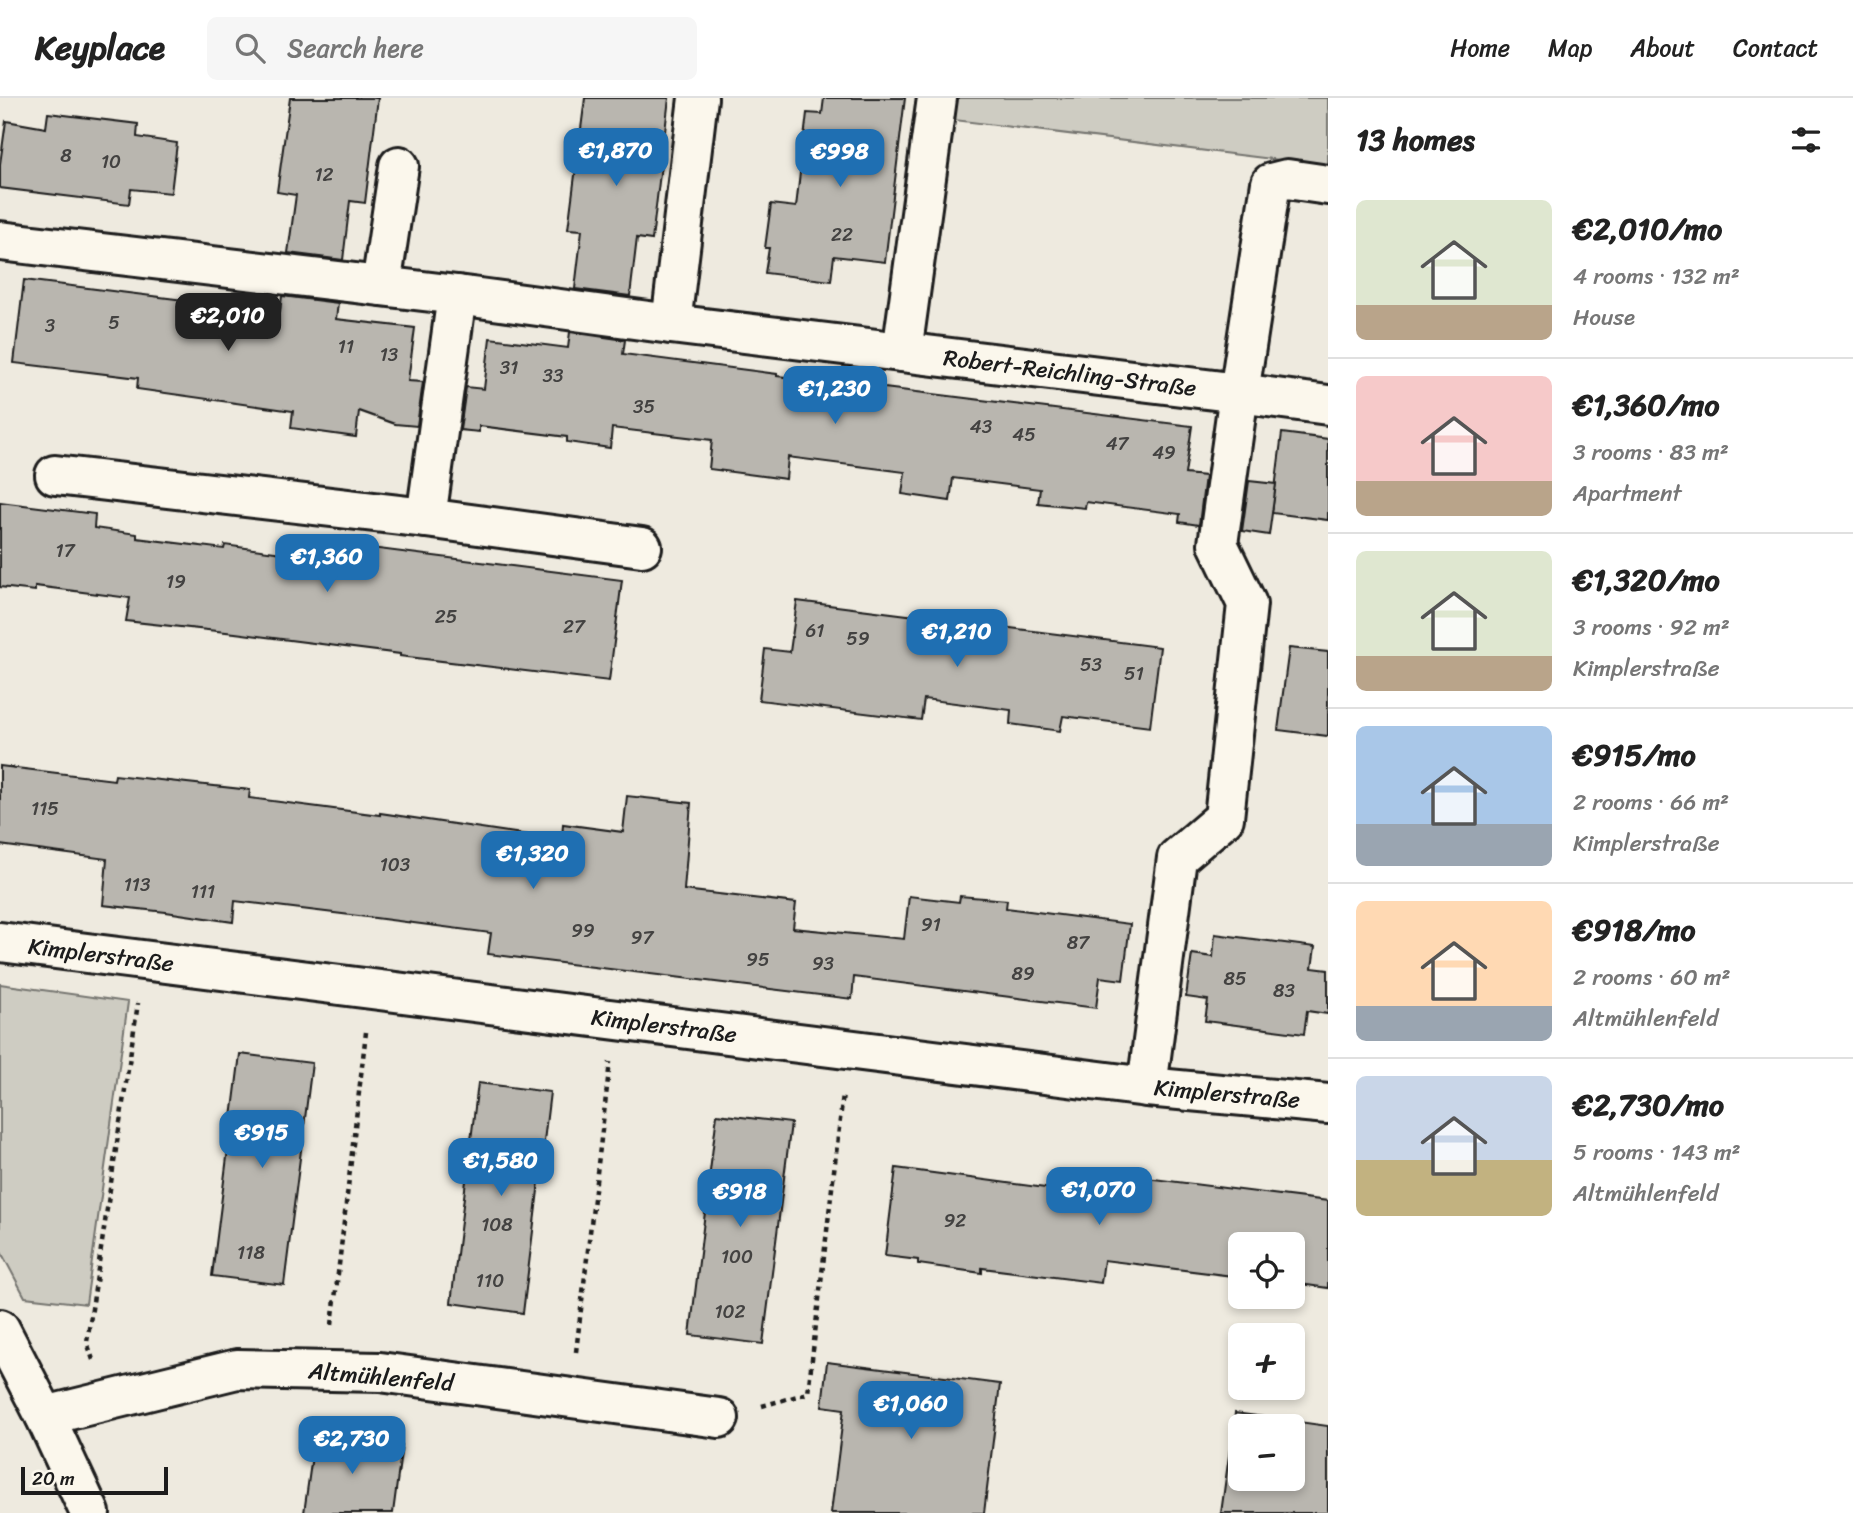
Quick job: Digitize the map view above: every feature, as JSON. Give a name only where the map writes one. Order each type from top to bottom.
[{"type":"street","points":[[671,324],[698,98]]},
{"type":"street","points":[[902,352],[937,98]]},
{"type":"street","points":[[381,286],[399,166]]},
{"type":"street","points":[[1147,1087],[1177,858],[1224,818],[1247,604],[1218,544],[1270,183],[1287,179],[1328,185]]},
{"type":"street","name":"Robert-Reichling-Straße","points":[[0,242],[457,295],[1328,405]]},
{"type":"street","points":[[426,519],[457,295]]},
{"type":"street","points":[[55,475],[642,547]]},
{"type":"street","name":"Kimplerstraße","points":[[0,942],[1147,1087],[1328,1104]]},
{"type":"street","points":[[0,1329],[45,1416],[90,1513]]},
{"type":"street","name":"Altmühlenfeld","points":[[45,1416],[237,1368],[380,1372],[719,1418]]},
{"type":"path","points":[[106,1401],[87,1342],[145,960]]},
{"type":"path","points":[[326,1371],[371,989]]},
{"type":"path","points":[[571,1398],[615,1020]]},
{"type":"path","points":[[719,1418],[808,1393],[849,1048]]},
{"type":"shaded area","points":[[950,98],[1328,98],[1328,166],[946,119]]},
{"type":"shaded area","points":[[0,984],[128,1002],[86,1304],[25,1297],[0,1250]]},
{"type":"building","points":[[290,98],[378,98],[365,203],[350,201],[343,260],[288,253],[296,195],[277,192]]},
{"type":"building","points":[[585,98],[669,98],[652,240],[637,238],[630,296],[575,289],[582,230],[568,229]]},
{"type":"building","points":[[824,98],[905,98],[885,262],[834,256],[831,281],[765,273],[769,248],[765,248],[771,204],[796,207],[807,113],[822,114]]},
{"type":"building","points":[[48,113],[138,124],[137,137],[177,143],[171,193],[131,189],[129,204],[0,188],[0,164],[6,121],[46,128]]},
{"type":"building","points":[[24,280],[280,312],[282,296],[338,303],[336,319],[415,328],[408,381],[423,382],[417,426],[395,424],[359,411],[356,437],[291,428],[293,411],[137,389],[138,378],[14,363]]},
{"type":"building","points":[[570,332],[625,340],[623,354],[777,376],[1192,426],[1185,474],[1205,476],[1199,525],[1179,522],[1180,514],[1086,502],[1085,508],[1038,503],[1040,489],[953,478],[950,501],[902,494],[905,472],[788,457],[786,479],[709,469],[712,440],[612,428],[610,448],[567,442],[567,437],[479,426],[479,432],[460,430],[466,387],[484,389],[490,338],[568,348]]},
{"type":"building","points":[[1282,433],[1328,439],[1328,520],[1272,513]]},
{"type":"building","points":[[1249,481],[1276,484],[1269,535],[1242,531]]},
{"type":"building","points":[[0,502],[95,514],[94,528],[137,534],[137,538],[224,549],[225,545],[282,553],[285,537],[622,580],[609,681],[126,621],[130,598],[35,586],[35,591],[0,587]]},
{"type":"building","points":[[797,601],[1160,647],[1150,727],[1063,716],[1060,731],[1010,724],[1011,710],[924,699],[921,720],[759,700],[765,649],[790,652]]},
{"type":"building","points":[[1289,648],[1328,652],[1328,736],[1278,730]]},
{"type":"building","points":[[0,766],[114,780],[115,775],[250,790],[249,798],[380,813],[562,840],[563,824],[623,832],[627,796],[691,803],[684,890],[796,903],[793,928],[904,939],[909,896],[959,902],[960,896],[1007,900],[1006,908],[1130,924],[1123,980],[1100,977],[1096,1008],[854,977],[852,999],[488,954],[491,933],[375,918],[235,901],[233,922],[103,905],[107,859],[0,845]]},
{"type":"building","points":[[1215,934],[1315,947],[1312,968],[1328,970],[1328,1014],[1307,1011],[1304,1034],[1205,1021],[1208,1000],[1186,997],[1192,954],[1213,957]]},
{"type":"building","points":[[240,1054],[312,1063],[284,1285],[212,1276]]},
{"type":"building","points":[[478,1083],[550,1092],[523,1313],[451,1303]]},
{"type":"building","points":[[717,1114],[791,1123],[763,1344],[690,1335]]},
{"type":"building","points":[[896,1168],[1112,1197],[1115,1174],[1328,1201],[1328,1288],[1305,1285],[1305,1232],[1228,1232],[1228,1275],[1104,1260],[1101,1283],[982,1268],[982,1273],[918,1264],[918,1260],[885,1256]]},
{"type":"building","points":[[827,1362],[1000,1384],[984,1513],[831,1513],[844,1409],[822,1406]]},
{"type":"building","points":[[1305,1423],[1328,1426],[1328,1513],[1221,1513],[1228,1463],[1228,1491],[1305,1491]]},
{"type":"building","points":[[315,1434],[402,1445],[393,1513],[304,1513]]}]
